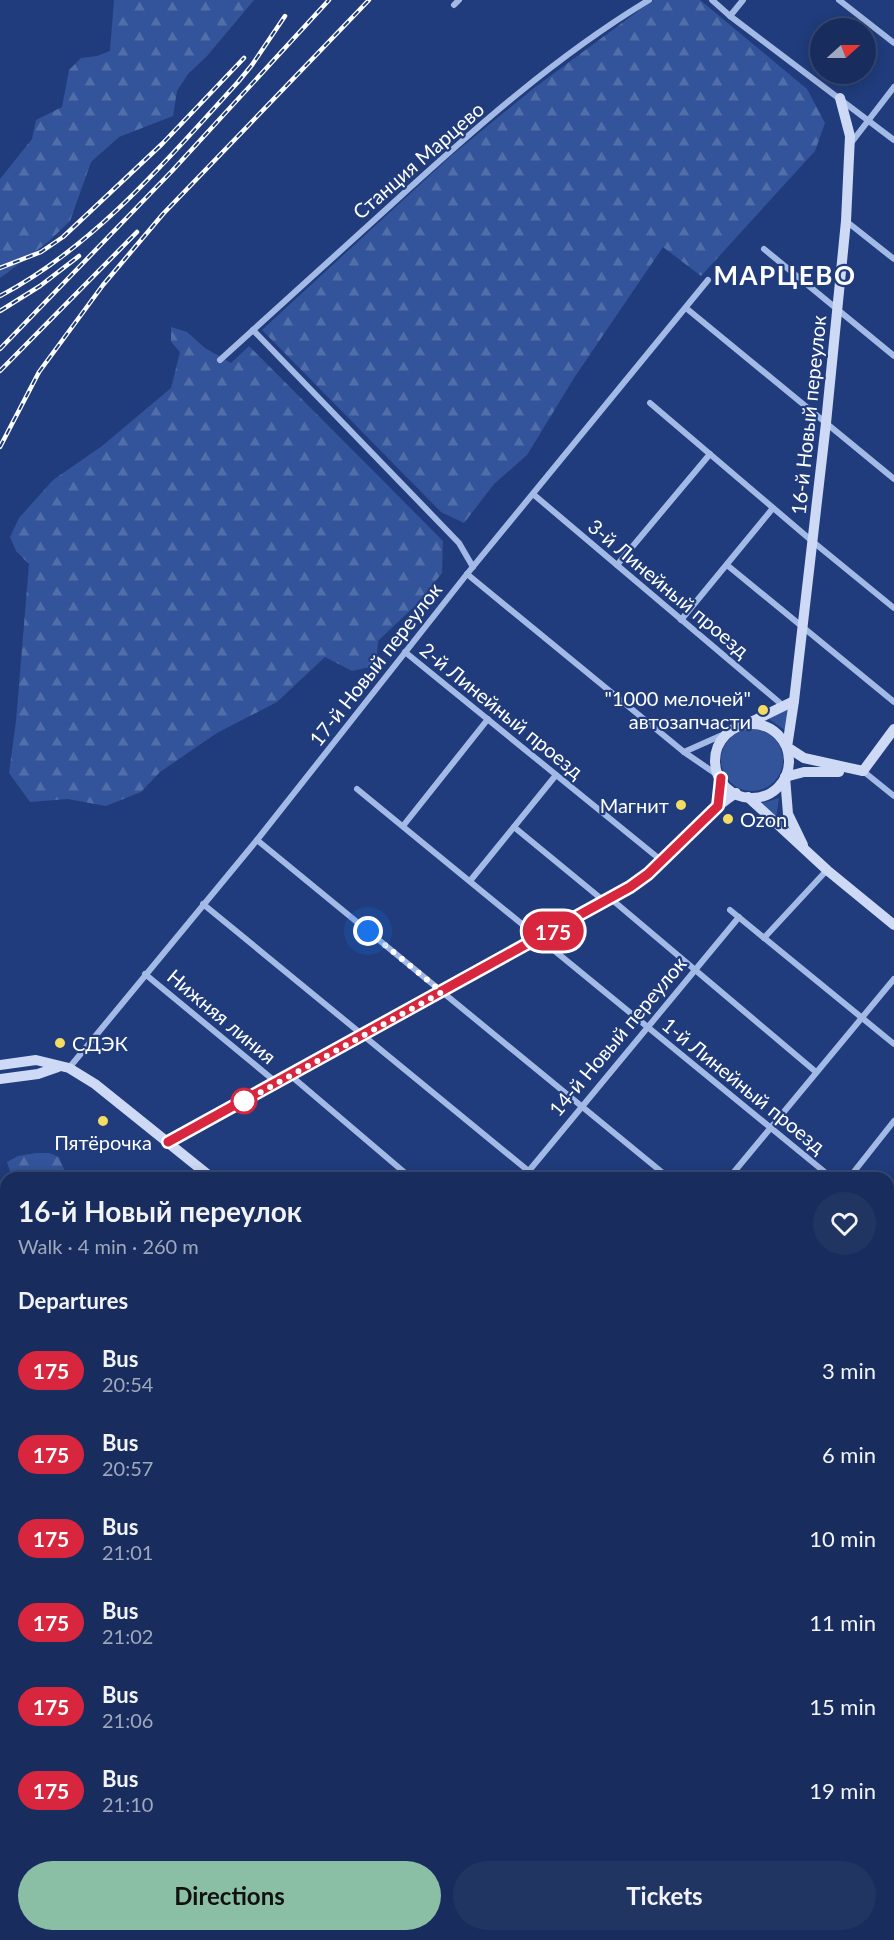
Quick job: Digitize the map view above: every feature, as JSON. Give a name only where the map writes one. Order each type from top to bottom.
[{"type":"main road","name":"16-й Новый переулок","points":[[787,747],[826,423],[846,221],[850,144],[847,120],[840,98]]},
{"type":"main road","points":[[718,806],[720,777],[716,755],[722,740],[729,732],[794,701]]},
{"type":"main road","points":[[747,724],[759,724],[771,729],[780,736],[787,747],[789,759],[786,777],[788,814],[806,851]]},
{"type":"main road","points":[[863,771],[894,729]]},
{"type":"main road","points":[[787,747],[804,758],[863,771]]},
{"type":"main road","points":[[720,777],[736,794],[759,797],[769,794],[786,777],[804,772],[863,771]]},
{"type":"main road","points":[[168,1142],[540,938],[648,874],[718,806],[736,794]]},
{"type":"main road","points":[[748,797],[827,870],[894,925]]},
{"type":"main road","points":[[0,1065],[36,1060],[69,1068],[95,1084],[205,1172]]},
{"type":"main road","points":[[0,1079],[38,1074],[58,1066]]},
{"type":"street","name":"Станция Марцево","points":[[220,360],[451,150],[532,83],[615,20],[649,0]]},
{"type":"street","points":[[712,0],[894,140]]},
{"type":"street","points":[[730,16],[743,0]]},
{"type":"street","points":[[839,0],[894,44]]},
{"type":"street","points":[[850,144],[894,87]]},
{"type":"street","points":[[846,221],[894,260]]},
{"type":"street","points":[[764,249],[894,356]]},
{"type":"street","name":"17-й Новый переулок","points":[[69,1068],[257,840],[467,574],[708,280]]},
{"type":"street","points":[[686,308],[894,479]]},
{"type":"street","points":[[253,330],[459,543],[473,567]]},
{"type":"street","points":[[650,403],[812,542],[894,608]]},
{"type":"street","points":[[617,565],[710,454]]},
{"type":"street","name":"3-й Линейный проезд","points":[[533,494],[780,703],[778,708]]},
{"type":"street","points":[[681,620],[773,508]]},
{"type":"street","points":[[727,565],[894,702]]},
{"type":"street","points":[[467,574],[684,752],[720,777]]},
{"type":"street","name":"2-й Линейный проезд","points":[[405,652],[662,861]]},
{"type":"street","points":[[403,826],[488,719]]},
{"type":"street","points":[[684,752],[729,732]]},
{"type":"street","points":[[863,771],[894,796]]},
{"type":"street","points":[[470,881],[556,775]]},
{"type":"street","name":"1-й Линейный проезд","points":[[357,789],[825,1172]]},
{"type":"street","points":[[514,828],[695,970],[816,1072]]},
{"type":"street","points":[[257,840],[662,1172]]},
{"type":"street","points":[[764,938],[827,870]]},
{"type":"street","points":[[203,904],[529,1171]]},
{"type":"street","points":[[730,910],[894,1044]]},
{"type":"street","name":"14-й Новый переулок","points":[[529,1171],[740,917]]},
{"type":"street","name":"Нижняя линия","points":[[145,974],[276,1083]]},
{"type":"street","points":[[734,1172],[894,979]]},
{"type":"street","name":"Нижняя линия","points":[[290,1075],[404,1172]]},
{"type":"street","points":[[854,1172],[894,1121]]},
{"type":"green space","points":[[114,0],[254,0],[207,56],[188,74],[177,91],[173,116],[119,137],[91,162],[70,221],[48,242],[0,278],[0,179],[32,139],[36,120],[62,107],[69,70],[81,58],[97,56],[110,51]]},
{"type":"green space","points":[[653,0],[700,0],[807,89],[825,123],[815,151],[701,276],[663,247],[574,378],[527,455],[494,484],[464,523],[441,512],[262,330],[452,155],[534,88]]},
{"type":"green space","points":[[171,327],[187,332],[205,348],[231,363],[249,346],[443,541],[442,573],[418,603],[378,641],[377,655],[370,667],[352,671],[325,657],[277,702],[217,733],[160,772],[141,792],[106,806],[68,799],[30,802],[9,773],[16,721],[29,564],[16,551],[10,537],[19,518],[53,480],[102,446],[171,388],[180,352],[171,342]]},
{"type":"green space","points":[[788,709],[786,731],[769,719]]},
{"type":"green space","points":[[746,729],[758,729],[774,738],[781,748],[783,760],[781,772],[774,782],[758,791],[746,791],[735,786],[726,777],[721,766],[721,754],[726,743],[735,734]]},
{"type":"green space","points":[[779,798],[776,819],[759,804]]},
{"type":"green space","points":[[49,1153],[59,1157],[65,1172],[10,1172],[7,1162],[18,1156]]},
{"type":"railway","points":[[0,349],[172,171],[329,0]]},
{"type":"railway","points":[[0,447],[39,372],[103,285],[163,214],[369,0]]},
{"type":"railway","points":[[0,296],[35,276],[98,227],[128,200],[238,82],[285,16]]},
{"type":"railway","points":[[0,268],[41,252],[63,237],[162,144],[244,58]]},
{"type":"railway","points":[[0,371],[137,232]]},
{"type":"railway","points":[[0,311],[40,286],[79,256]]},
{"type":"bus line","name":"175","points":[[168,1142],[192,1131],[630,887],[648,874],[718,806],[721,778]]},
{"type":"place","name":"\"1000 мелочей\" автозапчасти","points":[[763,710]]},
{"type":"place","name":"Магнит","points":[[681,805]]},
{"type":"place","name":"Ozon","points":[[728,819]]},
{"type":"place","name":"СДЭК","points":[[60,1043]]},
{"type":"place","name":"Пятёрочка","points":[[103,1121]]},
{"type":"district","name":"МАРЦЕВО","points":[[785,275]]},
{"type":"route","points":[[244,1101],[442,992],[368,931]]}]
